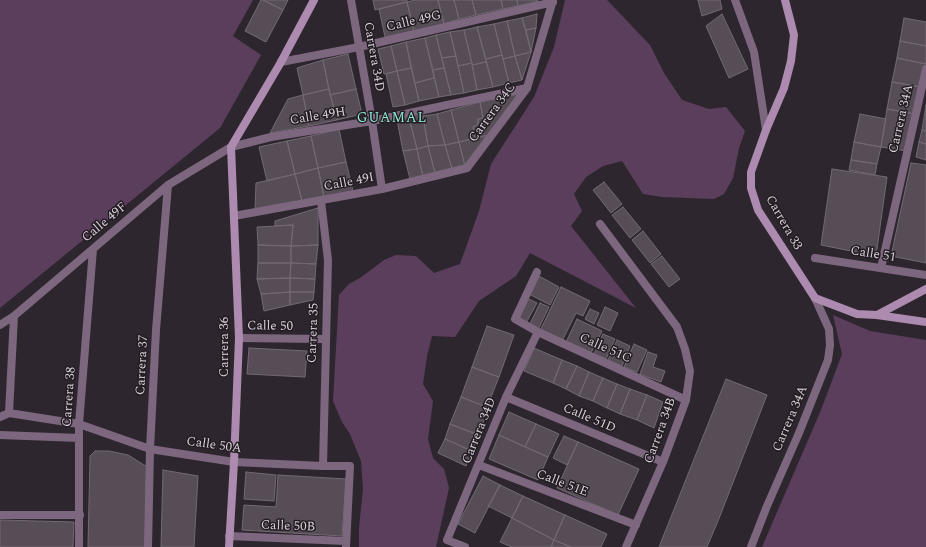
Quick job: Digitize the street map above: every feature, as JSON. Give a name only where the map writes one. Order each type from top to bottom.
[{"type":"street","points":[[231,147],[281,62],[314,0]]},
{"type":"street","name":"Carrera 34D","points":[[351,0],[360,46],[382,189]]},
{"type":"street","points":[[735,0],[754,52],[766,130]]},
{"type":"street","name":"Carrera 33","points":[[785,0],[794,35],[791,61],[784,88],[766,130],[751,172],[751,188],[758,210],[815,298]]},
{"type":"street","name":"Calle 49G","points":[[281,62],[360,46],[553,1]]},
{"type":"street","name":"Carrera 34C","points":[[467,168],[527,88],[553,1]]},
{"type":"street","name":"Carrera 34A","points":[[881,268],[926,69]]},
{"type":"street","name":"Calle 49H","points":[[231,147],[271,137],[372,121],[527,88]]},
{"type":"street","name":"Calle 49F","points":[[0,325],[14,316],[168,185],[231,147]]},
{"type":"street","name":"Carrera 36","points":[[229,547],[239,338],[231,147]]},
{"type":"street","name":"Calle 49I","points":[[234,216],[382,189],[467,168]]},
{"type":"street","name":"Carrera 37","points":[[148,547],[150,449],[156,330],[168,185]]},
{"type":"street","name":"Carrera 35","points":[[321,201],[328,260],[323,466]]},
{"type":"street","name":"Carrera 34B","points":[[600,224],[677,327],[685,349],[690,370],[686,400],[663,462],[626,547]]},
{"type":"street","name":"Carrera 38","points":[[79,547],[79,424],[93,248]]},
{"type":"street","name":"Calle 51","points":[[815,258],[926,276]]},
{"type":"street","name":"Calle 51C","points":[[537,272],[515,319],[538,332],[686,400]]},
{"type":"street","points":[[877,316],[926,289]]},
{"type":"street","points":[[815,298],[857,314],[926,322]]},
{"type":"street","name":"Carrera 34A","points":[[751,547],[767,506],[800,433],[828,360],[830,345],[829,329],[815,298]]},
{"type":"street","points":[[0,417],[9,413],[14,316]]},
{"type":"street","name":"Carrera 34D","points":[[465,547],[447,540],[506,397],[538,332]]},
{"type":"street","name":"Calle 50","points":[[239,338],[325,339]]},
{"type":"street","name":"Calle 51D","points":[[506,397],[663,462]]},
{"type":"street","name":"Calle 50A","points":[[9,413],[79,424],[150,449],[234,462],[350,466],[346,544]]},
{"type":"street","points":[[0,435],[79,438]]},
{"type":"street","name":"Calle 51E","points":[[479,465],[636,525]]},
{"type":"street","points":[[0,515],[80,515]]},
{"type":"street","name":"Calle 50B","points":[[229,536],[346,544]]},
{"type":"shaded area","points":[[0,0],[253,0],[233,36],[261,55],[220,128],[0,308]]},
{"type":"shaded area","points":[[565,0],[607,0],[650,45],[664,73],[682,100],[709,109],[726,107],[745,131],[739,148],[733,178],[724,194],[714,199],[662,197],[643,194],[622,161],[603,166],[586,177],[574,194],[582,211],[571,226],[636,308],[530,253],[516,276],[479,301],[455,337],[432,336],[427,356],[423,384],[433,401],[428,439],[433,458],[444,469],[449,488],[436,547],[359,547],[359,528],[363,489],[361,461],[350,434],[342,422],[333,401],[339,295],[349,284],[360,278],[384,260],[396,255],[416,256],[434,273],[460,264],[479,211],[491,164],[534,97],[554,47]]},
{"type":"shaded area","points":[[833,315],[870,331],[926,340],[926,547],[762,547],[821,410],[842,354]]},
{"type":"building","points":[[261,0],[283,10],[266,42],[245,31]]},
{"type":"building","points":[[263,0],[288,0],[283,10]]},
{"type":"building","points":[[373,0],[407,0],[407,2],[375,10]]},
{"type":"building","points":[[415,0],[438,0],[444,24],[414,31],[407,2]]},
{"type":"building","points":[[438,0],[454,0],[459,19],[444,24]]},
{"type":"building","points":[[454,0],[472,0],[476,15],[459,19]]},
{"type":"building","points":[[472,0],[501,0],[503,9],[476,15]]},
{"type":"building","points":[[501,0],[517,0],[518,6],[503,9]]},
{"type":"building","points":[[517,0],[538,0],[538,1],[518,6]]},
{"type":"building","points":[[698,0],[720,0],[722,9],[702,16]]},
{"type":"building","points":[[407,2],[414,31],[385,37],[379,9]]},
{"type":"building","points":[[537,14],[536,28],[526,30],[522,18]]},
{"type":"building","points":[[722,14],[748,69],[729,78],[706,26]]},
{"type":"building","points":[[522,18],[531,52],[515,56],[507,21]]},
{"type":"building","points":[[904,18],[926,22],[926,46],[900,41]]},
{"type":"building","points":[[507,21],[515,56],[503,59],[494,24]]},
{"type":"building","points":[[494,24],[502,55],[486,59],[477,27]]},
{"type":"building","points":[[477,27],[486,62],[472,65],[464,30]]},
{"type":"building","points":[[536,28],[531,52],[526,30]]},
{"type":"building","points":[[464,30],[472,63],[458,66],[450,32]]},
{"type":"building","points":[[450,32],[456,56],[442,58],[436,35]]},
{"type":"building","points":[[436,35],[444,68],[433,70],[425,38]]},
{"type":"building","points":[[425,38],[434,78],[415,83],[406,42]]},
{"type":"building","points":[[900,41],[926,46],[926,64],[897,58]]},
{"type":"building","points":[[406,42],[411,68],[397,71],[391,46]]},
{"type":"building","points":[[391,46],[397,71],[384,74],[378,49]]},
{"type":"building","points":[[531,52],[522,80],[515,56]]},
{"type":"building","points":[[348,54],[356,89],[330,95],[323,60]]},
{"type":"building","points":[[502,55],[509,83],[493,87],[486,59]]},
{"type":"building","points":[[456,56],[464,93],[451,95],[442,58]]},
{"type":"building","points":[[515,56],[522,80],[509,83],[503,59]]},
{"type":"building","points":[[897,58],[926,64],[921,87],[892,82]]},
{"type":"building","points":[[323,60],[329,89],[303,95],[297,68]]},
{"type":"building","points":[[486,62],[493,87],[477,90],[472,65]]},
{"type":"building","points":[[472,63],[477,90],[464,93],[458,66]]},
{"type":"building","points":[[411,68],[419,101],[405,105],[397,71]]},
{"type":"building","points":[[444,68],[451,95],[439,97],[433,70]]},
{"type":"building","points":[[397,71],[405,105],[393,107],[386,74]]},
{"type":"building","points":[[434,78],[439,97],[419,101],[415,83]]},
{"type":"building","points":[[892,82],[921,87],[915,114],[887,109]]},
{"type":"building","points":[[329,89],[337,120],[309,126],[303,95]]},
{"type":"building","points":[[356,89],[362,114],[337,120],[330,95]]},
{"type":"building","points":[[519,94],[489,135],[475,138],[473,127],[478,124],[478,119],[483,118],[480,102]]},
{"type":"building","points":[[303,95],[309,126],[270,133],[288,99]]},
{"type":"building","points":[[480,102],[483,118],[478,119],[478,124],[473,127],[475,138],[459,142],[451,110]]},
{"type":"building","points":[[926,105],[926,131],[922,130]]},
{"type":"building","points":[[887,109],[915,114],[907,151],[881,147]]},
{"type":"building","points":[[451,110],[459,142],[445,145],[437,114]]},
{"type":"building","points":[[437,114],[445,145],[428,146],[423,116]]},
{"type":"building","points":[[860,114],[886,119],[881,147],[854,142]]},
{"type":"building","points":[[423,116],[428,146],[417,149],[409,118]]},
{"type":"building","points":[[409,118],[417,149],[403,151],[397,120]]},
{"type":"building","points":[[339,129],[346,162],[318,168],[311,136]]},
{"type":"building","points":[[922,130],[926,131],[926,144],[919,142]]},
{"type":"building","points":[[489,135],[465,166],[459,142]]},
{"type":"building","points":[[311,136],[318,168],[295,174],[287,141]]},
{"type":"building","points":[[287,141],[295,174],[267,181],[259,147]]},
{"type":"building","points":[[459,142],[465,166],[452,169],[445,145]]},
{"type":"building","points":[[854,142],[881,147],[877,164],[851,160]]},
{"type":"building","points":[[919,142],[926,144],[926,160],[916,157]]},
{"type":"building","points":[[445,145],[452,169],[435,173],[428,146]]},
{"type":"building","points":[[428,146],[435,173],[423,177],[417,149]]},
{"type":"building","points":[[417,149],[423,177],[410,179],[403,151]]},
{"type":"building","points":[[851,160],[877,164],[875,175],[849,170]]},
{"type":"building","points":[[346,162],[353,191],[324,197],[318,168]]},
{"type":"building","points":[[911,163],[926,165],[926,263],[891,256]]},
{"type":"building","points":[[318,168],[324,197],[302,201],[295,174]]},
{"type":"building","points":[[832,169],[887,177],[876,256],[821,245]]},
{"type":"building","points":[[295,174],[302,201],[255,210],[256,183]]},
{"type":"building","points":[[604,182],[622,204],[611,213],[593,190]]},
{"type":"building","points":[[623,207],[641,229],[630,238],[612,215]]},
{"type":"building","points":[[318,208],[318,245],[291,246],[293,225],[275,226],[275,221]]},
{"type":"building","points":[[293,225],[291,246],[258,245],[257,227]]},
{"type":"building","points":[[643,231],[661,254],[650,263],[632,240]]},
{"type":"building","points":[[258,245],[291,246],[291,263],[258,263]]},
{"type":"building","points":[[318,245],[316,264],[291,263],[291,246]]},
{"type":"building","points":[[662,256],[680,279],[669,287],[651,264]]},
{"type":"building","points":[[258,263],[291,263],[290,278],[257,279]]},
{"type":"building","points":[[291,263],[316,264],[315,279],[290,278]]},
{"type":"building","points":[[537,275],[559,287],[550,305],[527,293]]},
{"type":"building","points":[[290,278],[315,279],[314,292],[290,292]]},
{"type":"building","points":[[290,278],[290,292],[261,294],[257,279]]},
{"type":"building","points":[[561,287],[590,301],[583,316],[576,313],[562,341],[540,331]]},
{"type":"building","points":[[290,292],[314,292],[313,300],[290,305]]},
{"type":"building","points":[[290,292],[290,305],[264,311],[261,294]]},
{"type":"building","points":[[527,298],[537,303],[526,323],[517,318]]},
{"type":"building","points":[[540,303],[549,307],[538,330],[529,326]]},
{"type":"building","points":[[605,307],[618,313],[610,331],[597,325]]},
{"type":"building","points":[[590,309],[599,313],[594,324],[585,319]]},
{"type":"building","points":[[577,319],[602,331],[591,353],[566,342]]},
{"type":"building","points":[[487,326],[514,335],[499,377],[472,367]]},
{"type":"building","points":[[603,334],[615,339],[606,359],[594,354]]},
{"type":"building","points":[[617,340],[630,346],[622,366],[608,360]]},
{"type":"building","points":[[634,344],[647,350],[637,372],[624,367]]},
{"type":"building","points":[[249,348],[307,351],[305,377],[247,374]]},
{"type":"building","points":[[534,348],[562,360],[553,383],[524,371]]},
{"type":"building","points":[[648,352],[657,355],[653,367],[665,371],[661,382],[640,374]]},
{"type":"building","points":[[562,360],[577,366],[566,389],[553,383]]},
{"type":"building","points":[[577,366],[589,372],[579,396],[566,389]]},
{"type":"building","points":[[472,367],[499,377],[487,407],[461,397]]},
{"type":"building","points":[[589,372],[603,378],[593,401],[579,396]]},
{"type":"building","points":[[603,378],[617,384],[607,408],[593,401]]},
{"type":"building","points":[[726,379],[767,395],[718,521],[707,547],[659,547]]},
{"type":"building","points":[[617,384],[630,389],[620,414],[607,408]]},
{"type":"building","points":[[630,389],[647,395],[637,420],[620,414]]},
{"type":"building","points":[[647,395],[663,402],[654,428],[637,420]]},
{"type":"building","points":[[461,397],[489,408],[478,435],[450,424]]},
{"type":"building","points":[[509,412],[536,424],[525,447],[499,435]]},
{"type":"building","points":[[450,424],[479,435],[472,451],[445,439]]},
{"type":"building","points":[[536,424],[559,434],[548,457],[525,447]]},
{"type":"building","points":[[499,435],[548,457],[538,480],[489,459]]},
{"type":"building","points":[[564,436],[578,442],[567,465],[553,458]]},
{"type":"building","points":[[445,439],[472,451],[466,466],[438,453]]},
{"type":"building","points":[[578,442],[639,469],[618,515],[557,488]]},
{"type":"building","points":[[95,451],[109,451],[128,455],[149,468],[146,547],[88,547],[90,456]]},
{"type":"building","points":[[163,470],[198,476],[194,547],[161,547]]},
{"type":"building","points":[[246,472],[276,475],[274,501],[244,499]]},
{"type":"building","points":[[278,475],[346,479],[342,536],[242,530],[244,505],[276,507]]},
{"type":"building","points":[[483,476],[500,485],[475,533],[458,524]]},
{"type":"building","points":[[500,485],[523,496],[512,518],[488,506]]},
{"type":"building","points":[[523,496],[565,515],[554,540],[512,518]]},
{"type":"building","points":[[565,515],[607,534],[601,547],[571,547],[554,540]]},
{"type":"building","points":[[512,518],[554,540],[551,547],[512,547],[500,542]]},
{"type":"building","points":[[0,520],[74,522],[73,547],[0,547]]},
{"type":"building","points":[[554,540],[571,547],[551,547]]},
{"type":"district","name":"GUAMAL","points":[[392,119]]}]
